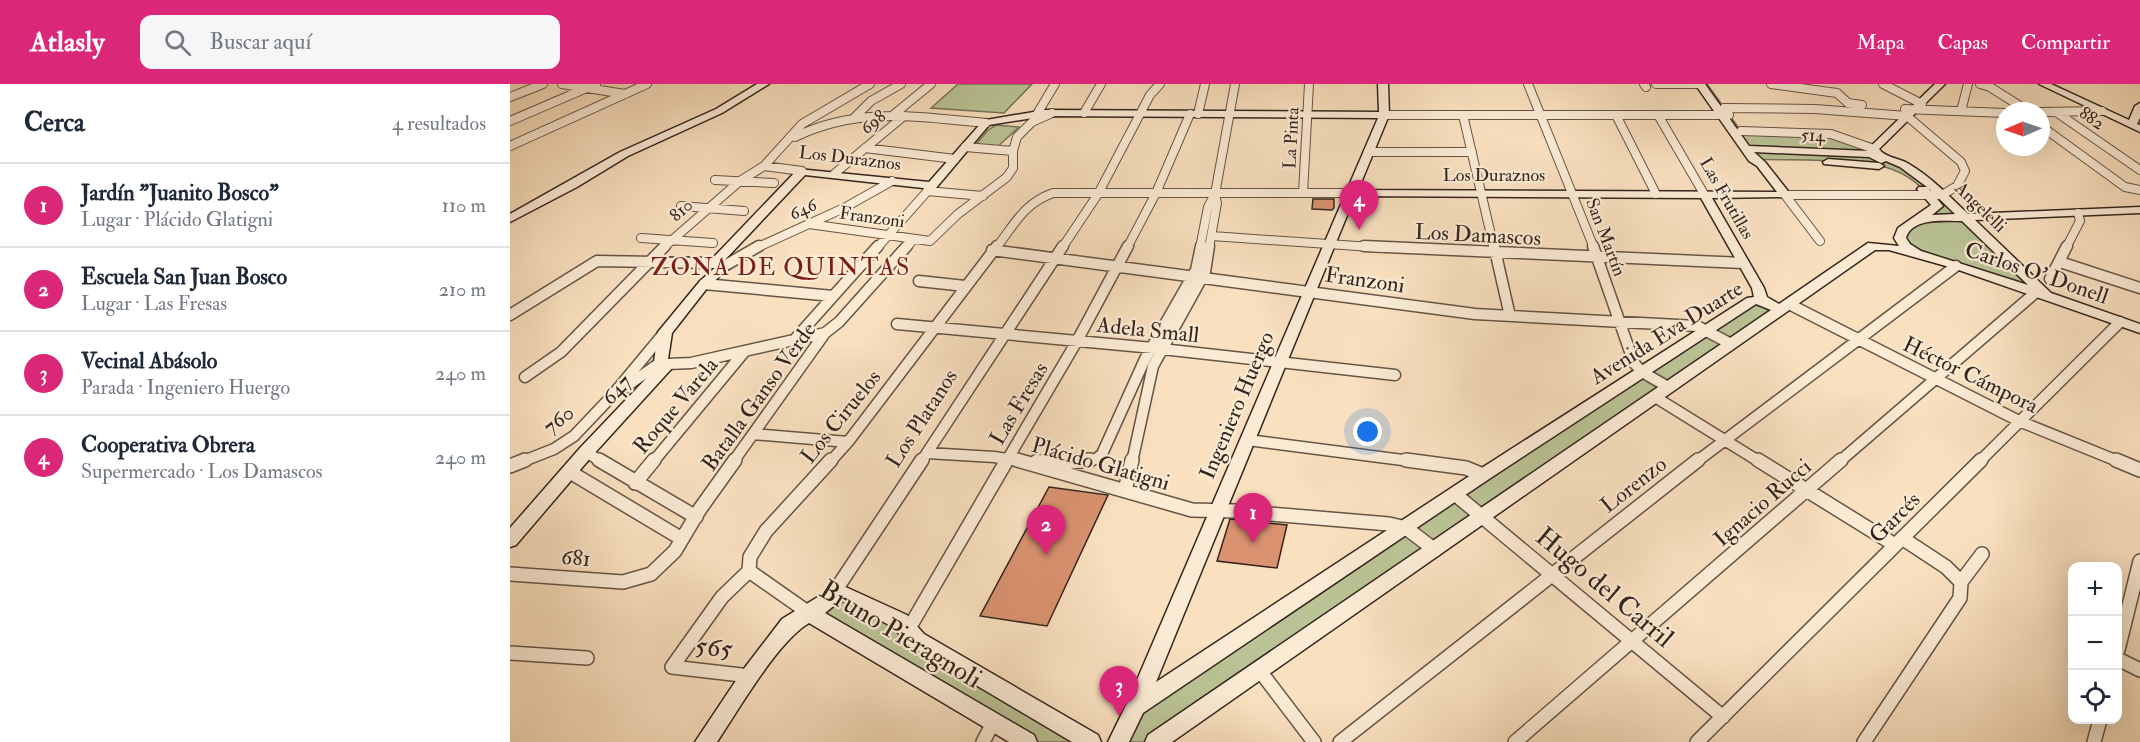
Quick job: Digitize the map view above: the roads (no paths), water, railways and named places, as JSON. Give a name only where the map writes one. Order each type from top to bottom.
[{"type":"street","points":[[510,98],[543,84]]},
{"type":"street","points":[[562,84],[625,94]]},
{"type":"street","points":[[510,121],[596,84]]},
{"type":"street","points":[[510,146],[648,84]]},
{"type":"street","points":[[510,219],[624,154],[719,111],[764,84]]},
{"type":"street","name":"810","points":[[525,377],[561,352],[648,261],[740,181],[764,166],[777,148],[802,124],[870,84]]},
{"type":"street","points":[[854,118],[871,101],[901,84]]},
{"type":"street","points":[[892,116],[931,84]]},
{"type":"street","points":[[1037,114],[1055,84]]},
{"type":"street","points":[[1084,113],[1101,84]]},
{"type":"street","name":"Los Platanos","points":[[1150,84],[1150,95]]},
{"type":"street","name":"Los Platanos","points":[[705,742],[750,676],[789,625],[839,591],[839,585],[1054,257],[1098,194],[1150,95],[1160,84]]},
{"type":"street","name":"Las Fresas","points":[[908,630],[1077,341],[1118,266],[1156,194],[1194,114],[1205,84]]},
{"type":"street","points":[[1197,277],[1196,270],[1208,207],[1215,194],[1235,84]]},
{"type":"street","name":"La Pinta","points":[[1303,193],[1309,84]]},
{"type":"street","name":"Ingeniero Huergo","points":[[1118,742],[1136,706],[1384,115],[1383,84]]},
{"type":"street","name":"San Martín","points":[[1528,84],[1598,258],[1634,363],[1642,372]]},
{"type":"street","points":[[1656,84],[1700,84],[1741,131],[1754,154]]},
{"type":"street","points":[[1707,84],[1754,154],[1820,241]]},
{"type":"street","points":[[1771,84],[1837,93],[1852,104],[1915,110]]},
{"type":"street","points":[[1883,84],[1915,110],[1916,122],[1964,167],[1963,179],[1951,192],[1942,195]]},
{"type":"street","points":[[1741,131],[1831,134],[1879,157],[1915,110],[1940,84]]},
{"type":"street","points":[[1961,111],[1968,84]]},
{"type":"street","points":[[1980,84],[1990,87],[2014,102]]},
{"type":"street","points":[[2044,84],[2136,127],[2140,106]]},
{"type":"street","points":[[777,148],[813,128],[854,118],[892,116],[986,123],[1052,113],[1658,116],[1826,110],[1996,113]]},
{"type":"street","points":[[2050,112],[2102,111]]},
{"type":"street","name":"882","points":[[2056,112],[2140,170]]},
{"type":"street","points":[[984,196],[1011,173],[1017,137],[1024,128],[1052,113]]},
{"type":"street","points":[[1463,115],[1510,316]]},
{"type":"street","points":[[1616,115],[1656,194]]},
{"type":"street","name":"698","points":[[834,174],[904,116]]},
{"type":"street","name":"Las Frutillas","points":[[1658,116],[1758,288],[1761,299]]},
{"type":"street","points":[[795,339],[986,123]]},
{"type":"street","points":[[2050,132],[2130,189],[2140,190]]},
{"type":"street","points":[[965,147],[1013,151]]},
{"type":"street","points":[[865,148],[954,159]]},
{"type":"street","name":"514","points":[[1754,154],[1773,150],[1879,157]]},
{"type":"street","points":[[1368,152],[1472,152]]},
{"type":"street","name":"514","points":[[1754,154],[1879,157]]},
{"type":"street","name":"Angelelli","points":[[1879,157],[1904,165],[1916,173],[2049,298]]},
{"type":"street","name":"Angelelli","points":[[1879,157],[1907,176],[1929,195],[1937,206],[1902,231],[1900,238],[1906,246],[1921,254]]},
{"type":"street","points":[[2126,160],[2140,160]]},
{"type":"street","name":"Los Duraznos","points":[[764,166],[892,181],[984,196]]},
{"type":"street","points":[[664,363],[665,332],[720,264],[802,171]]},
{"type":"street","points":[[715,180],[774,183]]},
{"type":"street","name":"646","points":[[720,264],[844,208],[892,181]]},
{"type":"street","name":"Los Duraznos","points":[[1046,195],[1351,193],[1942,195]]},
{"type":"street","points":[[1125,490],[1157,349],[1197,277],[1205,272],[1217,203],[1215,194]]},
{"type":"street","name":"Los Ciruelos","points":[[672,667],[722,597],[749,571],[750,557],[766,531],[848,442],[992,250],[1031,202],[1046,195]]},
{"type":"street","name":"Franzoni","points":[[809,224],[930,241],[958,214],[984,196]]},
{"type":"street","points":[[681,206],[744,211]]},
{"type":"street","points":[[1921,219],[2140,210]]},
{"type":"street","points":[[2050,279],[2080,221],[2078,213]]},
{"type":"street","name":"Los Damascos","points":[[1212,236],[1497,253],[1743,263]]},
{"type":"street","points":[[641,238],[713,243]]},
{"type":"street","name":"Batalla Ganso Verde","points":[[639,579],[655,572],[682,539],[825,333],[839,322],[914,239]]},
{"type":"street","name":"Avenida Eva Duarte","points":[[1155,742],[1877,244],[1921,254]]},
{"type":"street","name":"Franzoni","points":[[992,250],[1475,314],[1689,326],[1706,331],[1731,344]]},
{"type":"street","name":"Carlos O' Donell","points":[[1921,254],[2140,329]]},
{"type":"street","points":[[510,315],[597,261],[720,264]]},
{"type":"street","points":[[2060,262],[2140,288]]},
{"type":"street","name":"Lorenzo","points":[[1340,742],[1724,440],[1956,266]]},
{"type":"street","points":[[919,281],[965,286]]},
{"type":"street","points":[[704,284],[833,296]]},
{"type":"street","name":"Ignacio Rucci","points":[[1515,742],[2034,293]]},
{"type":"street","name":"Avenida Eva Duarte","points":[[1136,706],[1483,475],[1752,301],[1761,299],[1784,307]]},
{"type":"street","name":"Héctor Cámpora","points":[[1784,307],[1858,340],[2019,421],[2140,470]]},
{"type":"street","name":"Garcés","points":[[1697,742],[2120,322]]},
{"type":"street","name":"Adela Small","points":[[897,324],[1005,335],[1019,334],[1395,375]]},
{"type":"street","name":"760","points":[[510,466],[562,446],[574,436],[611,397],[665,332]]},
{"type":"street","points":[[611,397],[664,363],[690,363],[825,333]]},
{"type":"street","points":[[1024,461],[1092,460],[1102,454],[1144,359],[1157,349]]},
{"type":"street","name":"Roque Varela","points":[[635,483],[745,351]]},
{"type":"street","name":"647","points":[[510,540],[664,363]]},
{"type":"street","points":[[1642,372],[1668,387]]},
{"type":"street","points":[[1655,397],[1807,491],[1946,567],[1961,582]]},
{"type":"street","points":[[753,434],[848,442]]},
{"type":"street","points":[[1248,440],[1466,468],[1483,475]]},
{"type":"street","points":[[586,452],[696,517]]},
{"type":"street","name":"Plácido Glatigni","points":[[927,453],[1024,461],[1192,510],[1389,524],[1406,528]]},
{"type":"street","points":[[570,472],[682,539]]},
{"type":"street","name":"Hugo del Carril","points":[[1456,495],[1723,717]]},
{"type":"street","points":[[1406,528],[1435,550]]},
{"type":"street","points":[[1864,742],[1960,598],[1961,582],[1982,555]]},
{"type":"street","points":[[2122,634],[2140,561]]},
{"type":"street","name":"Bruno Pieragnoli","points":[[749,571],[809,613],[1027,742]]},
{"type":"street","name":"681","points":[[510,574],[623,582],[639,579]]},
{"type":"street","name":"Bruno Pieragnoli","points":[[839,591],[900,621],[917,640],[1091,742]]},
{"type":"street","points":[[510,652],[587,658]]},
{"type":"street","points":[[2122,661],[2140,670]]},
{"type":"street","name":"565","points":[[672,667],[750,676]]},
{"type":"street","points":[[1260,671],[1314,742]]},
{"type":"street","points":[[983,742],[994,721]]},
{"type":"street","points":[[2094,742],[2099,724]]},
{"type":"place","name":"Cooperativa Obrera","points":[[1359,230]]},
{"type":"place","name":"Jardín \"Juanito Bosco\"","points":[[1253,543]]},
{"type":"place","name":"Escuela San Juan Bosco","points":[[1046,555]]},
{"type":"place","name":"Vecinal Abásolo","points":[[1119,716]]},
{"type":"district","name":"ZONA DE QUINTAS","points":[[781,267]]}]
